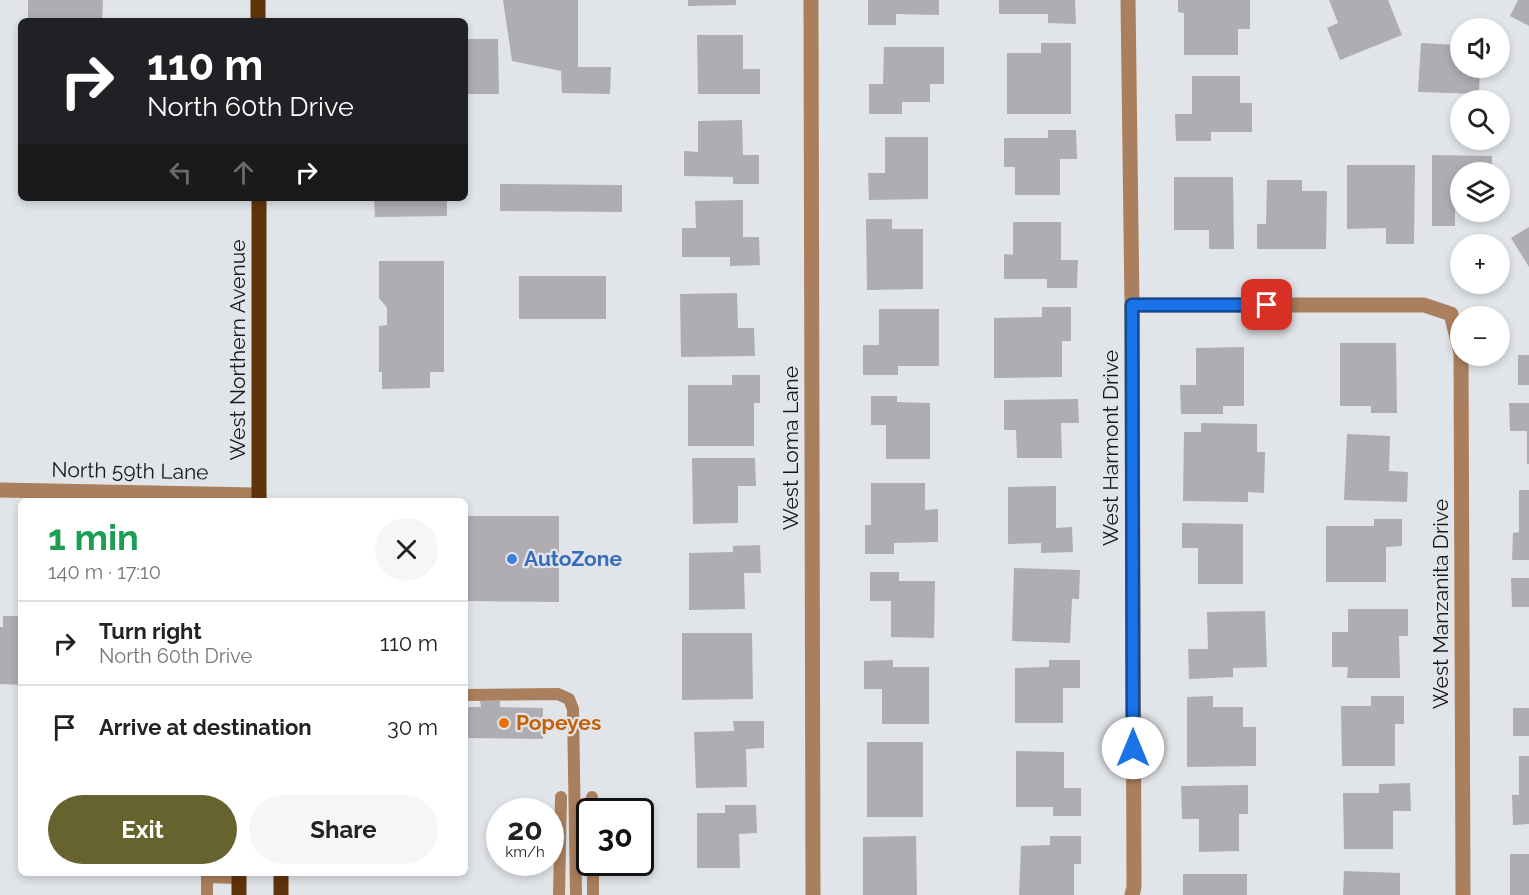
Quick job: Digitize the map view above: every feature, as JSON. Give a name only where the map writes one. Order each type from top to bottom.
[{"type":"main road","points":[[258,0],[258,18]]},
{"type":"main road","name":"West Northern Avenue","points":[[259,201],[259,498]]},
{"type":"main road","points":[[238,876],[239,895]]},
{"type":"main road","points":[[281,876],[281,895]]},
{"type":"street","name":"West Loma Lane","points":[[811,0],[813,895]]},
{"type":"street","name":"West Harmont Drive","points":[[1128,0],[1132,305],[1134,852],[1132,895]]},
{"type":"street","name":"West Manzanita Drive","points":[[1132,305],[1424,305],[1451,314],[1461,353],[1463,895]]},
{"type":"street","name":"North 59th Lane","points":[[0,490],[259,498]]},
{"type":"lane","points":[[468,695],[558,694],[568,699],[573,709],[576,895]]},
{"type":"lane","points":[[559,895],[561,797]]},
{"type":"lane","points":[[207,895],[207,877],[222,876]]},
{"type":"lane","points":[[592,876],[593,895]]},
{"type":"building","points":[[28,0],[103,0],[102,18],[28,18]]},
{"type":"building","points":[[503,0],[578,0],[578,67],[611,67],[610,94],[562,93],[561,71],[512,61]]},
{"type":"building","points":[[688,0],[736,0],[736,5],[688,6]]},
{"type":"building","points":[[868,0],[939,0],[939,15],[896,14],[896,25],[868,25]]},
{"type":"building","points":[[999,0],[1075,0],[1076,24],[1048,23],[1048,14],[999,14]]},
{"type":"building","points":[[1178,0],[1250,0],[1250,29],[1238,29],[1238,55],[1184,55],[1184,13],[1178,12]]},
{"type":"building","points":[[1329,0],[1388,0],[1402,35],[1340,60],[1327,28],[1338,23]]},
{"type":"building","points":[[1518,0],[1529,0],[1529,26],[1510,16]]},
{"type":"building","points":[[697,35],[743,35],[743,69],[760,69],[760,94],[698,94]]},
{"type":"building","points":[[468,39],[498,39],[499,94],[468,94]]},
{"type":"building","points":[[1041,43],[1071,43],[1071,114],[1007,114],[1007,53],[1041,53]]},
{"type":"building","points":[[1421,43],[1450,45],[1450,78],[1480,78],[1479,90],[1450,90],[1450,93],[1418,92]]},
{"type":"building","points":[[884,47],[944,47],[944,84],[930,84],[930,102],[902,102],[902,114],[869,114],[869,84],[883,84]]},
{"type":"building","points":[[1192,76],[1240,76],[1240,103],[1252,103],[1252,132],[1211,132],[1211,141],[1176,141],[1175,114],[1192,114]]},
{"type":"building","points":[[742,120],[743,155],[759,155],[759,184],[733,184],[733,177],[684,176],[684,151],[698,152],[698,121]]},
{"type":"building","points":[[1048,130],[1076,130],[1077,159],[1060,159],[1060,195],[1015,195],[1015,167],[1004,167],[1004,138],[1048,138]]},
{"type":"building","points":[[885,137],[928,137],[928,199],[869,200],[868,173],[885,173]]},
{"type":"building","points":[[1432,155],[1492,156],[1492,162],[1450,162],[1450,222],[1455,222],[1455,226],[1432,226]]},
{"type":"building","points":[[1347,165],[1415,165],[1414,244],[1386,244],[1386,228],[1347,229]]},
{"type":"building","points":[[1174,177],[1233,177],[1234,249],[1209,249],[1209,230],[1174,230]]},
{"type":"building","points":[[1267,180],[1302,180],[1302,191],[1327,191],[1326,249],[1257,249],[1257,224],[1266,224]]},
{"type":"building","points":[[500,184],[622,185],[622,212],[500,211]]},
{"type":"building","points":[[743,200],[743,237],[759,237],[760,265],[730,266],[730,257],[682,257],[682,228],[696,228],[695,201]]},
{"type":"building","points":[[374,201],[447,201],[447,216],[375,217]]},
{"type":"building","points":[[866,219],[892,219],[892,229],[923,229],[923,289],[867,290]]},
{"type":"building","points":[[1013,222],[1061,222],[1061,260],[1078,260],[1077,288],[1047,288],[1047,279],[1004,279],[1004,254],[1013,255]]},
{"type":"building","points":[[1529,227],[1529,267],[1511,238]]},
{"type":"building","points":[[379,261],[444,261],[444,372],[430,372],[430,388],[382,389],[382,372],[379,372],[379,326],[387,325],[387,308],[379,298]]},
{"type":"building","points":[[519,276],[606,276],[606,319],[519,319]]},
{"type":"building","points":[[737,293],[738,328],[754,328],[755,356],[681,357],[680,294]]},
{"type":"building","points":[[1042,307],[1071,307],[1071,341],[1062,341],[1062,377],[994,378],[994,318],[1042,317]]},
{"type":"building","points":[[879,309],[939,309],[939,366],[898,366],[898,375],[863,375],[863,345],[879,345]]},
{"type":"building","points":[[1340,343],[1396,343],[1397,413],[1371,413],[1371,406],[1340,406]]},
{"type":"building","points":[[1244,347],[1244,406],[1223,406],[1223,414],[1181,414],[1180,385],[1196,385],[1196,348]]},
{"type":"building","points":[[1518,355],[1529,355],[1529,385],[1518,385]]},
{"type":"building","points":[[732,375],[760,375],[760,403],[754,403],[754,446],[688,446],[688,385],[732,385]]},
{"type":"building","points":[[871,396],[897,396],[897,402],[930,403],[930,459],[886,459],[886,425],[871,425]]},
{"type":"building","points":[[1078,399],[1079,423],[1061,423],[1062,458],[1017,458],[1016,430],[1004,430],[1004,400]]},
{"type":"building","points":[[1509,403],[1529,403],[1529,464],[1527,464],[1527,431],[1510,431]]},
{"type":"building","points":[[1201,423],[1257,424],[1257,452],[1265,452],[1264,493],[1248,492],[1248,502],[1183,501],[1184,432],[1201,432]]},
{"type":"building","points":[[1347,434],[1390,436],[1389,471],[1408,472],[1407,502],[1344,500]]},
{"type":"building","points":[[692,458],[755,458],[756,486],[738,486],[738,523],[693,524]]},
{"type":"building","points":[[871,483],[925,483],[925,510],[938,509],[938,542],[894,543],[894,554],[865,554],[865,525],[871,525]]},
{"type":"building","points":[[1056,486],[1056,528],[1072,527],[1073,552],[1041,553],[1041,543],[1008,544],[1008,487]]},
{"type":"building","points":[[1519,490],[1529,490],[1529,560],[1512,560],[1513,533],[1519,532]]},
{"type":"building","name":"AutoZone","points":[[468,516],[559,516],[559,602],[468,601]]},
{"type":"building","points":[[1374,519],[1402,519],[1402,546],[1386,547],[1386,582],[1326,582],[1326,526],[1374,526]]},
{"type":"building","points":[[1182,523],[1243,524],[1243,584],[1198,584],[1198,548],[1182,548]]},
{"type":"building","points":[[760,545],[761,573],[744,573],[745,609],[689,610],[689,553],[733,552],[733,546]]},
{"type":"building","points":[[1014,568],[1080,570],[1079,599],[1072,599],[1070,643],[1012,641]]},
{"type":"building","points":[[870,572],[899,572],[899,581],[935,581],[934,638],[891,637],[891,601],[870,601]]},
{"type":"building","points":[[1511,578],[1529,578],[1529,607],[1512,607]]},
{"type":"building","points":[[1348,609],[1408,609],[1408,636],[1399,636],[1400,678],[1347,678],[1348,667],[1332,667],[1332,632],[1348,632]]},
{"type":"building","points":[[1265,611],[1267,667],[1233,668],[1233,677],[1189,679],[1188,649],[1208,649],[1207,612]]},
{"type":"building","points":[[3,616],[18,616],[18,685],[0,684],[0,627],[3,627]]},
{"type":"building","points":[[682,633],[752,633],[753,699],[682,700]]},
{"type":"building","points":[[893,660],[893,667],[929,667],[929,724],[882,724],[882,689],[864,689],[864,661]]},
{"type":"building","points":[[1049,660],[1080,660],[1080,688],[1063,688],[1063,723],[1015,723],[1015,668],[1049,667]]},
{"type":"building","points":[[1213,696],[1213,707],[1243,707],[1243,727],[1256,727],[1256,766],[1187,767],[1187,697]]},
{"type":"building","points":[[1371,696],[1404,696],[1404,724],[1395,724],[1395,766],[1342,766],[1341,706],[1371,706]]},
{"type":"building","name":"Popeyes","points":[[480,701],[500,701],[500,707],[543,708],[543,739],[468,738],[468,707],[481,707]]},
{"type":"building","points":[[1513,708],[1529,708],[1529,736],[1513,736]]},
{"type":"building","points":[[733,721],[764,721],[764,748],[746,749],[747,787],[696,788],[694,732],[734,731]]},
{"type":"building","points":[[867,742],[923,742],[923,817],[867,817]]},
{"type":"building","points":[[1016,751],[1064,752],[1064,788],[1081,788],[1081,816],[1053,816],[1053,807],[1016,807]]},
{"type":"building","points":[[1519,756],[1529,756],[1529,824],[1513,825],[1512,795],[1519,795]]},
{"type":"building","points":[[1410,783],[1411,811],[1393,811],[1393,849],[1344,849],[1343,793],[1379,793],[1379,784]]},
{"type":"building","points":[[1248,785],[1248,814],[1239,814],[1239,851],[1199,852],[1199,819],[1182,819],[1181,786]]},
{"type":"building","points":[[725,805],[756,805],[757,833],[739,834],[740,868],[697,868],[697,813],[725,813]]},
{"type":"building","points":[[916,836],[917,895],[863,895],[863,837]]},
{"type":"building","points":[[1050,836],[1081,836],[1081,864],[1074,864],[1074,895],[1019,895],[1021,846],[1050,845]]},
{"type":"building","points":[[1510,854],[1529,854],[1529,895],[1510,895]]},
{"type":"building","points":[[1344,871],[1400,873],[1400,895],[1343,895]]},
{"type":"building","points":[[1183,874],[1247,874],[1247,895],[1183,895]]},
{"type":"place","name":"AutoZone","points":[[512,559]]},
{"type":"place","name":"Popeyes","points":[[504,723]]},
{"type":"route","points":[[1133,748],[1132,305],[1267,305]]}]
